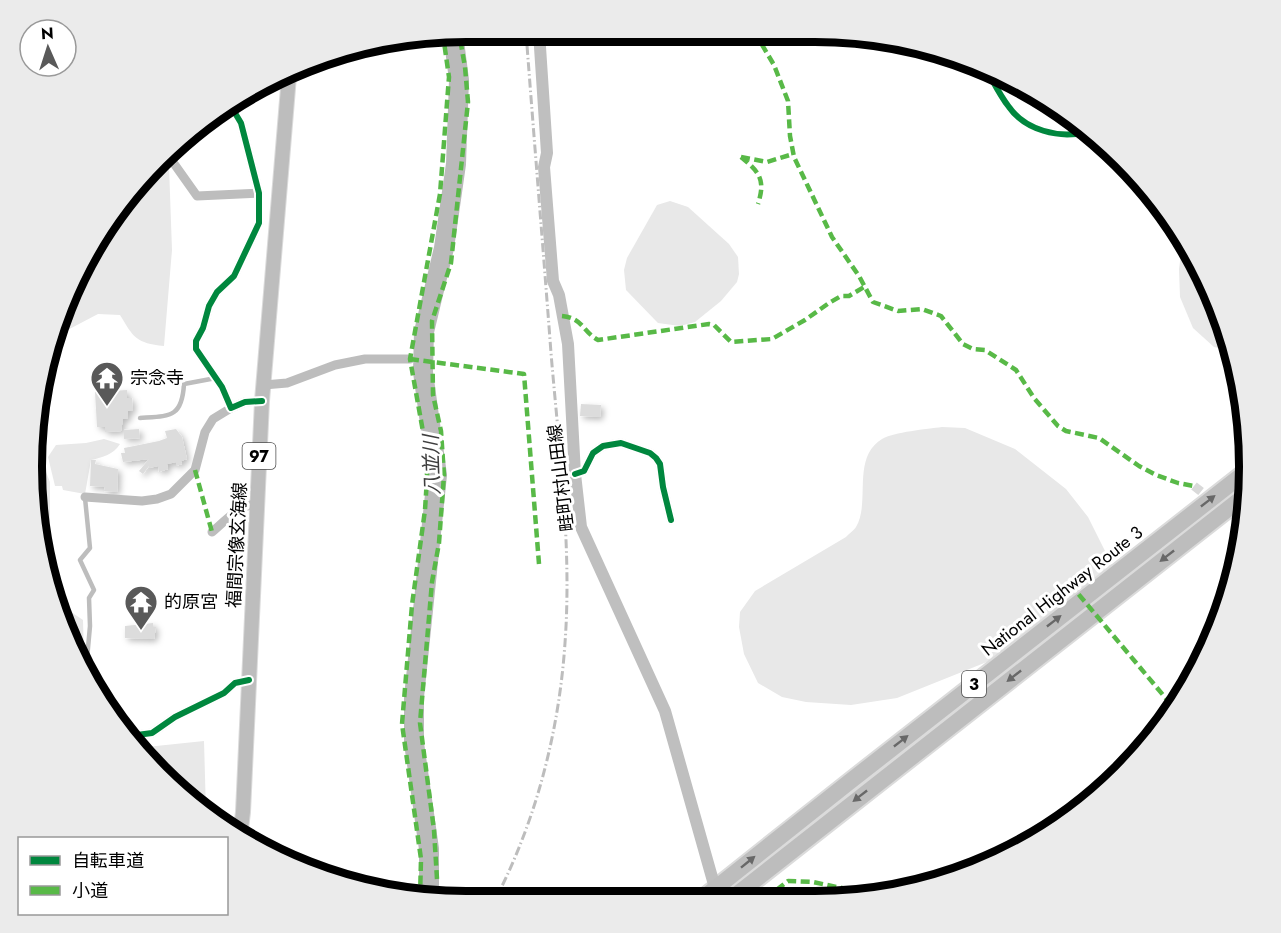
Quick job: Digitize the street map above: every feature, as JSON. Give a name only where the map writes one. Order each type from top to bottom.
[{"type":"highway","name":"National Highway Route 3","points":[[716,891],[1239,478]]},
{"type":"highway","name":"National Highway Route 3","points":[[741,891],[1237,502]]},
{"type":"main road","name":"畦町村山田線","points":[[540,42],[547,153],[544,167],[552,281],[559,295],[568,344],[575,474],[581,527],[665,711],[710,891]]},
{"type":"main road","name":"福間宗像玄海線","points":[[241,826],[262,401],[289,81]]},
{"type":"street","points":[[994,82],[1010,108],[1032,126],[1059,135],[1077,133]]},
{"type":"street","points":[[231,408],[226,394],[198,355],[196,341],[203,328],[209,306],[218,292],[234,276],[259,223],[259,193],[242,123],[234,112]]},
{"type":"street","points":[[175,165],[197,196],[259,193]]},
{"type":"street","points":[[260,208],[278,208]]},
{"type":"street","points":[[264,384],[287,383],[335,365],[365,358],[410,359]]},
{"type":"street","points":[[85,497],[142,501],[171,494],[195,470],[205,432],[213,419],[245,402],[262,401]]},
{"type":"street","points":[[575,474],[584,471],[593,453],[603,446],[621,443],[650,453],[660,464],[671,520]]},
{"type":"street","points":[[212,532],[237,511],[247,505],[256,504]]},
{"type":"street","points":[[138,735],[153,733],[176,717],[224,693],[235,683],[249,680]]},
{"type":"lane","points":[[140,418],[172,414],[179,409],[183,401],[184,384],[216,378]]},
{"type":"lane","points":[[85,497],[90,548],[80,560],[94,590],[89,598],[90,626],[87,656]]},
{"type":"shaded area","points":[[166,166],[169,166],[172,250],[164,346],[141,341],[133,334],[120,315],[98,314],[64,332],[74,304],[99,254],[130,208]]},
{"type":"shaded area","points":[[670,201],[688,207],[729,244],[738,257],[737,282],[721,301],[695,322],[680,326],[658,323],[626,290],[624,270],[627,258],[657,205]]},
{"type":"shaded area","points":[[1181,253],[1207,304],[1222,349],[1214,347],[1193,328],[1180,297]]},
{"type":"shaded area","points":[[942,427],[965,428],[1015,449],[1066,489],[1088,517],[1117,575],[1116,589],[1100,614],[897,698],[851,705],[806,702],[782,697],[758,683],[744,654],[739,627],[740,612],[755,591],[846,537],[855,528],[860,517],[867,457],[882,439],[894,434]]},
{"type":"shaded area","points":[[104,439],[120,444],[104,457],[91,460],[85,494],[63,490],[62,486],[55,486],[48,457],[56,445]]},
{"type":"shaded area","points":[[42,463],[50,482],[50,549],[43,494]]},
{"type":"shaded area","points":[[67,610],[83,620],[84,649]]},
{"type":"shaded area","points":[[204,741],[206,801],[166,767],[148,747]]},
{"type":"building","points":[[127,390],[127,398],[132,398],[133,411],[128,411],[128,419],[123,419],[121,431],[105,432],[105,427],[97,427],[95,392]]},
{"type":"building","points":[[581,404],[601,405],[600,417],[580,416]]},
{"type":"building","points":[[139,429],[140,438],[124,439],[124,430]]},
{"type":"building","points":[[176,429],[182,437],[187,459],[181,461],[182,464],[176,466],[176,462],[167,464],[168,469],[159,472],[158,466],[149,468],[149,466],[143,474],[139,471],[149,459],[123,462],[121,453],[125,453],[124,448],[159,441],[167,438],[165,431]]},
{"type":"building","points":[[91,460],[96,460],[95,464],[118,469],[117,492],[104,491],[105,487],[90,486]]},
{"type":"building","name":"的原宮","points":[[153,623],[153,627],[156,627],[154,639],[125,638],[125,626]]},
{"type":"waterway","name":"八並川","points":[[429,889],[429,849],[414,743],[414,697],[437,475],[423,372],[424,332],[444,248],[456,164],[459,80],[454,42]]},
{"type":"tunnel","points":[[1194,486],[1213,501]]},
{"type":"railway","points":[[500,891],[534,807],[551,743],[562,676],[567,607],[564,498],[527,42]]},
{"type":"marked path","points":[[437,879],[434,830],[420,723],[444,475],[441,431],[433,395],[432,321],[451,263],[468,102],[461,42]]},
{"type":"marked path","points":[[760,42],[774,65],[788,101],[794,157],[832,237],[859,276],[873,302],[898,311],[922,309],[941,316],[963,344],[973,349],[985,350],[1016,370],[1034,398],[1058,426],[1066,431],[1099,438],[1156,475],[1194,486]]},
{"type":"marked path","points":[[420,888],[421,859],[402,724],[412,605],[425,510],[427,454],[410,359],[440,194],[449,77],[444,43]]},
{"type":"marked path","points":[[741,157],[767,162],[793,154]]},
{"type":"marked path","points":[[741,157],[752,167],[761,182],[758,204]]},
{"type":"marked path","points":[[562,316],[579,322],[598,340],[709,324],[714,325],[731,342],[772,339],[841,296],[849,296],[864,287]]},
{"type":"marked path","points":[[410,359],[524,374],[539,564]]},
{"type":"marked path","points":[[195,470],[212,532]]},
{"type":"marked path","points":[[1070,584],[1168,701]]},
{"type":"marked path","points":[[775,891],[788,881],[813,882],[848,889]]},
{"type":"cycle path","points":[[993,82],[1006,103],[1024,122],[1043,131],[1078,134]]},
{"type":"cycle path","points":[[234,112],[241,123],[259,193],[259,223],[234,276],[217,292],[209,306],[203,328],[196,341],[196,349],[222,387],[231,408],[245,402],[262,401]]},
{"type":"cycle path","points":[[575,474],[584,471],[593,453],[603,446],[621,443],[650,453],[660,464],[671,520]]},
{"type":"cycle path","points":[[138,735],[152,733],[175,717],[224,693],[235,683],[249,680]]},
{"type":"place","name":"宗念寺","points":[[107,407]]},
{"type":"place","name":"的原宮","points":[[141,631]]}]
